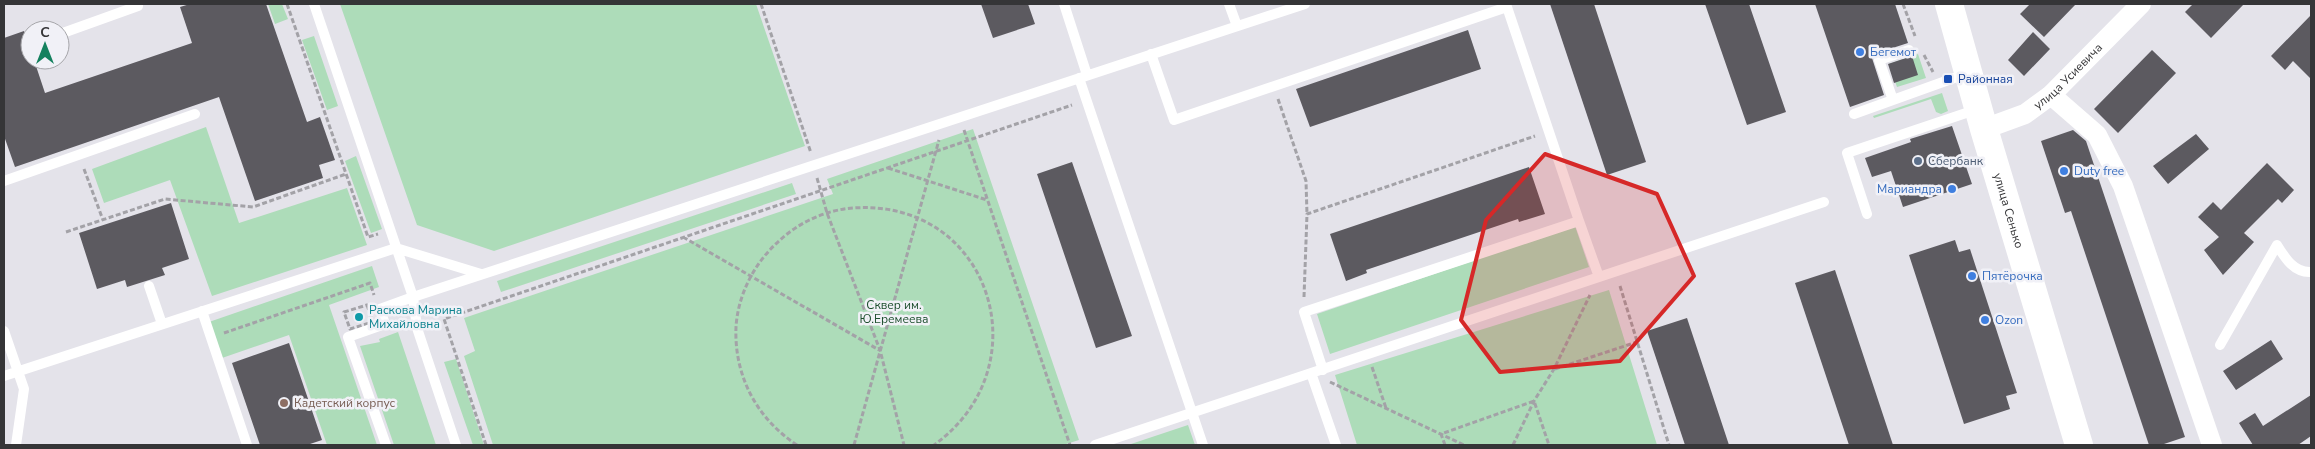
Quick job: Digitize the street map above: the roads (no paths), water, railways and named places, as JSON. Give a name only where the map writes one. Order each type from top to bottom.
[{"type":"street","name":"улица Сенько","points":[[1949,4],[1981,119],[2079,445]]},
{"type":"street","name":"улица Усиевича","points":[[1981,119],[2025,114],[2051,95],[2141,4]]},
{"type":"street","points":[[2051,95],[2097,134],[2123,186],[2209,444]]},
{"type":"lane","points":[[70,30],[138,6],[138,4]]},
{"type":"lane","points":[[314,4],[412,297],[416,328],[456,445]]},
{"type":"lane","points":[[1064,4],[1087,100],[1203,445]]},
{"type":"lane","points":[[1229,4],[1237,26]]},
{"type":"lane","points":[[386,445],[348,337],[385,324],[380,309],[481,274],[1305,4]]},
{"type":"lane","points":[[1151,54],[1174,120],[1274,87],[1506,5],[1599,277]]},
{"type":"lane","points":[[1893,100],[1879,60],[1913,47]]},
{"type":"lane","points":[[1854,114],[1969,73]]},
{"type":"lane","points":[[4,181],[195,114]]},
{"type":"lane","points":[[1867,214],[1847,153],[1981,119]]},
{"type":"lane","points":[[1095,445],[1824,202]]},
{"type":"lane","points":[[1323,370],[1304,312],[1579,221]]},
{"type":"lane","points":[[2220,344],[2277,245],[2288,262],[2297,269],[2311,272]]},
{"type":"lane","points":[[4,376],[396,248],[481,274]]},
{"type":"lane","points":[[149,286],[162,324]]},
{"type":"lane","points":[[202,311],[247,445]]},
{"type":"lane","points":[[4,331],[24,389],[16,445]]},
{"type":"lane","points":[[1311,373],[1336,445]]},
{"type":"place","name":"Бегемот","points":[[1860,52]]},
{"type":"place","name":"Районная","points":[[1948,79]]},
{"type":"place","name":"Сбербанк","points":[[1918,161]]},
{"type":"place","name":"Duty free","points":[[2064,171]]},
{"type":"place","name":"Мариандра","points":[[1952,189]]},
{"type":"place","name":"Пятёрочка","points":[[1972,276]]},
{"type":"place","name":"Раскова Марина Михайловна","points":[[359,317]]},
{"type":"place","name":"Ozon","points":[[1985,320]]},
{"type":"place","name":"Кадетский корпус","points":[[284,403]]},
{"type":"park label","name":"Сквер им. Ю.Еремеева","points":[[894,312]]}]
